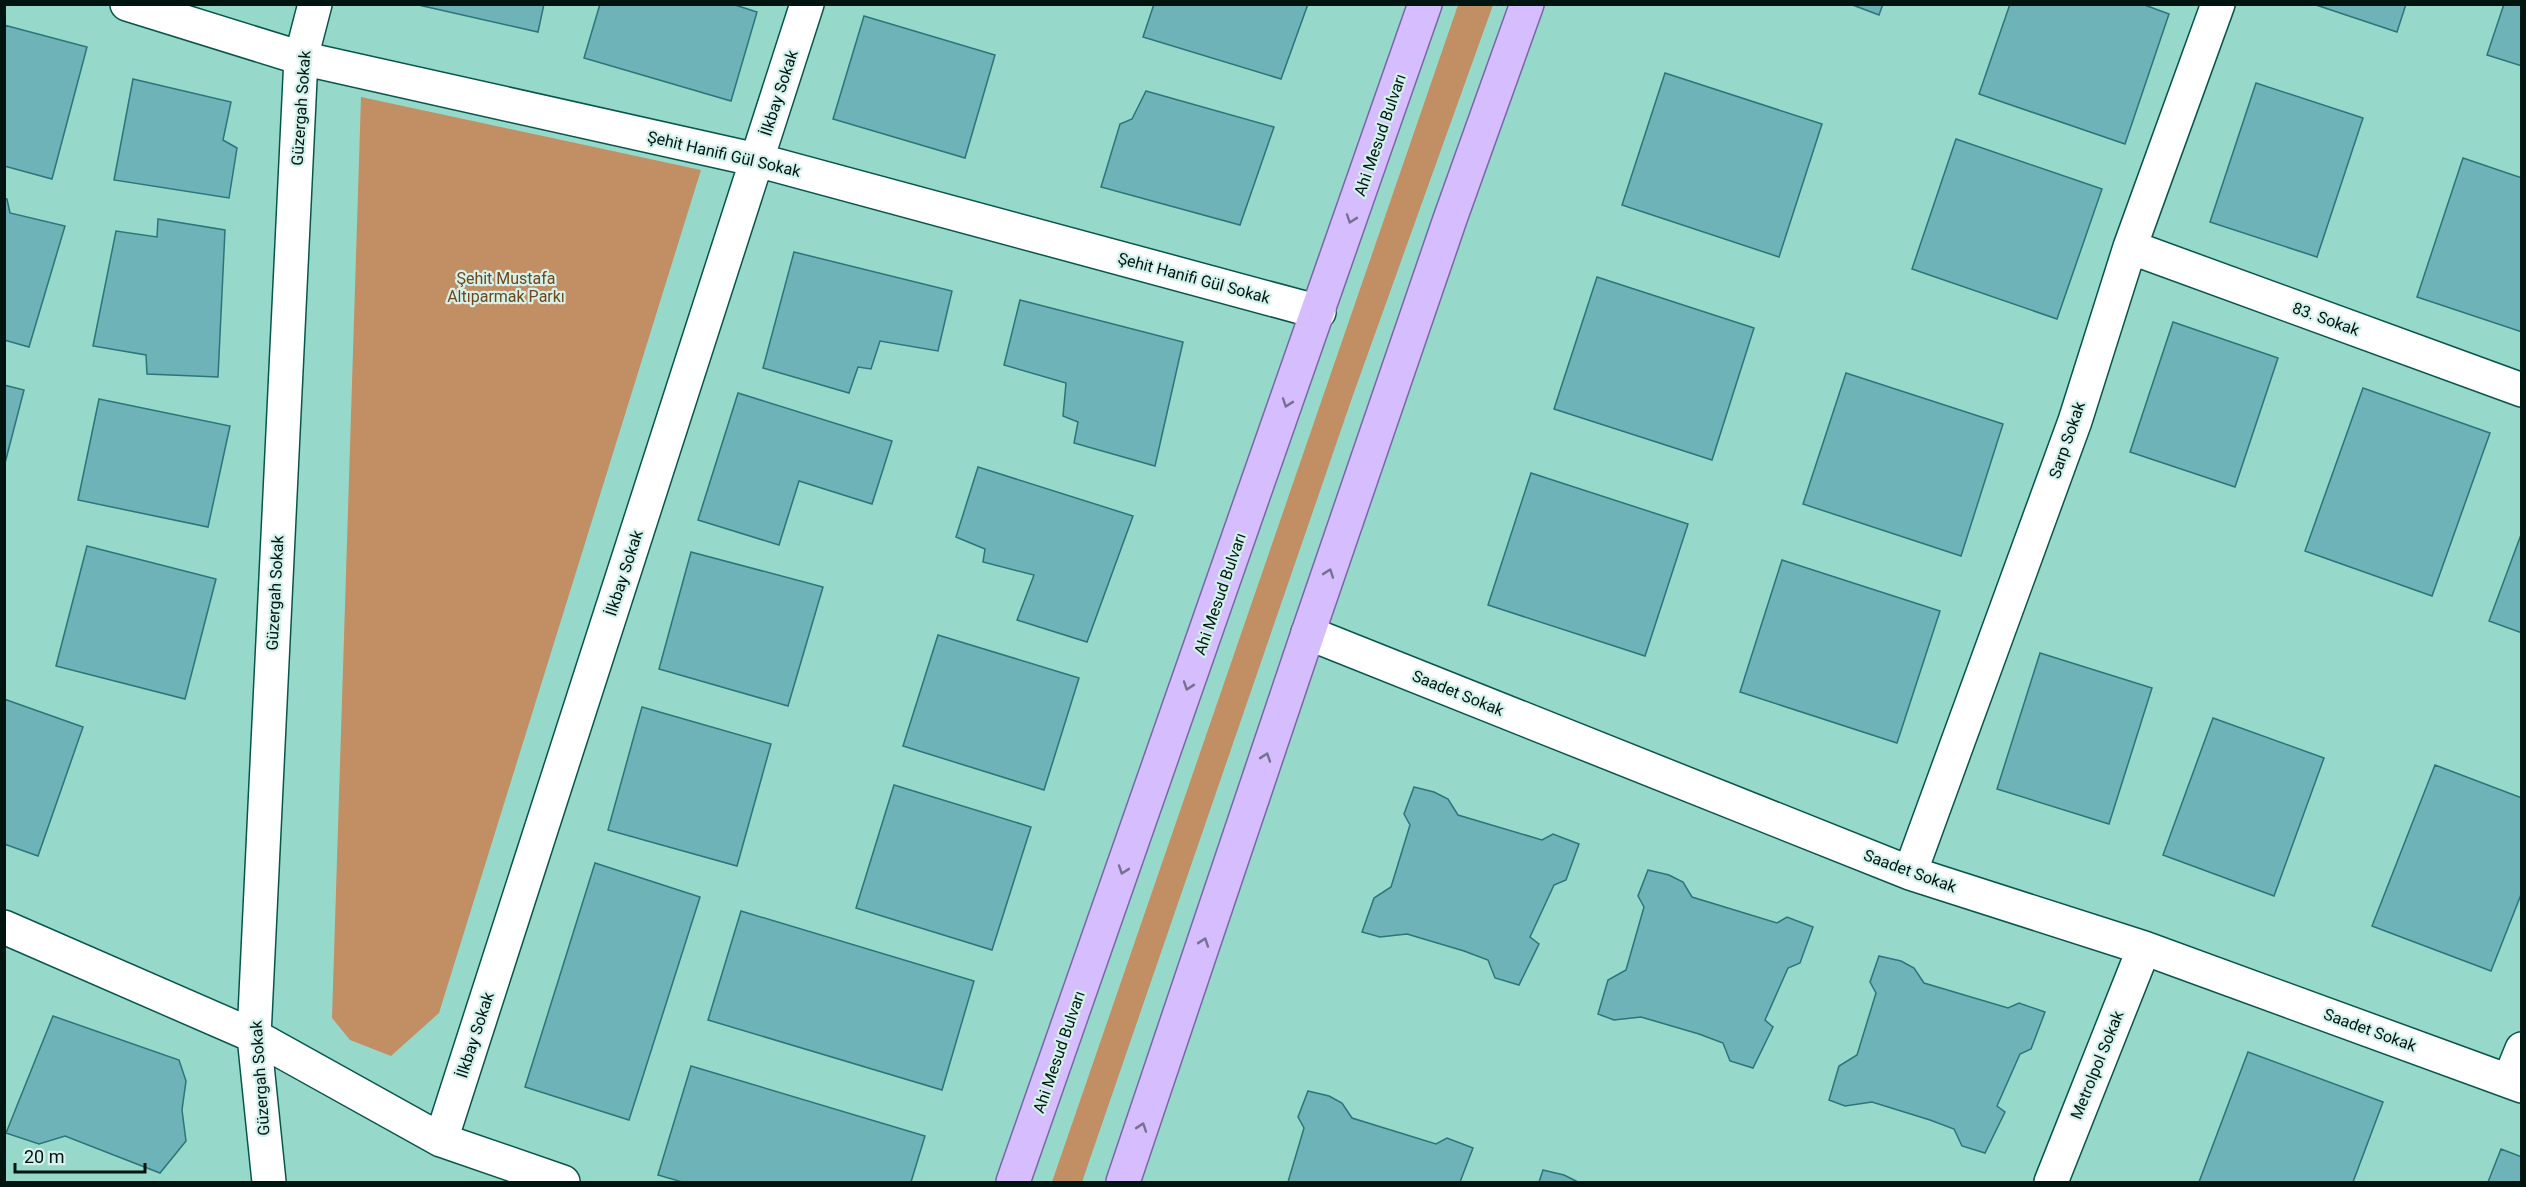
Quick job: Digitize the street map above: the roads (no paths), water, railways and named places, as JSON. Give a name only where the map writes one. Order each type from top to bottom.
[{"type":"main road","name":"Ahi Mesud Bulvarı","points":[[1013,1182],[1425,4]]},
{"type":"main road","points":[[1124,1182],[1308,633],[1527,4]]},
{"type":"street","name":"Şehit Hanifi Gül Sokak","points":[[126,4],[302,58],[757,160],[1319,312]]},
{"type":"street","name":"Güzergah Sokak","points":[[269,1182],[254,1036],[302,58],[315,4]]},
{"type":"street","name":"İlkbay Sokak","points":[[441,1140],[807,4]]},
{"type":"street","name":"Sarp Sokak","points":[[1910,873],[2075,421],[2130,247],[2218,4]]},
{"type":"street","name":"83. Sokak","points":[[2130,247],[2522,390]]},
{"type":"street","name":"Saadet Sokak","points":[[1308,633],[1910,873],[2144,948],[2516,1083]]},
{"type":"street","points":[[4,927],[254,1036],[441,1140],[563,1182]]},
{"type":"street","name":"Metrolpol Sokak","points":[[2051,1182],[2144,948]]},
{"type":"street","points":[[2516,1083],[2522,1049]]},
{"type":"park label","name":"Şehit Mustafa Altıparmak Parkı","points":[[506,287]]}]
